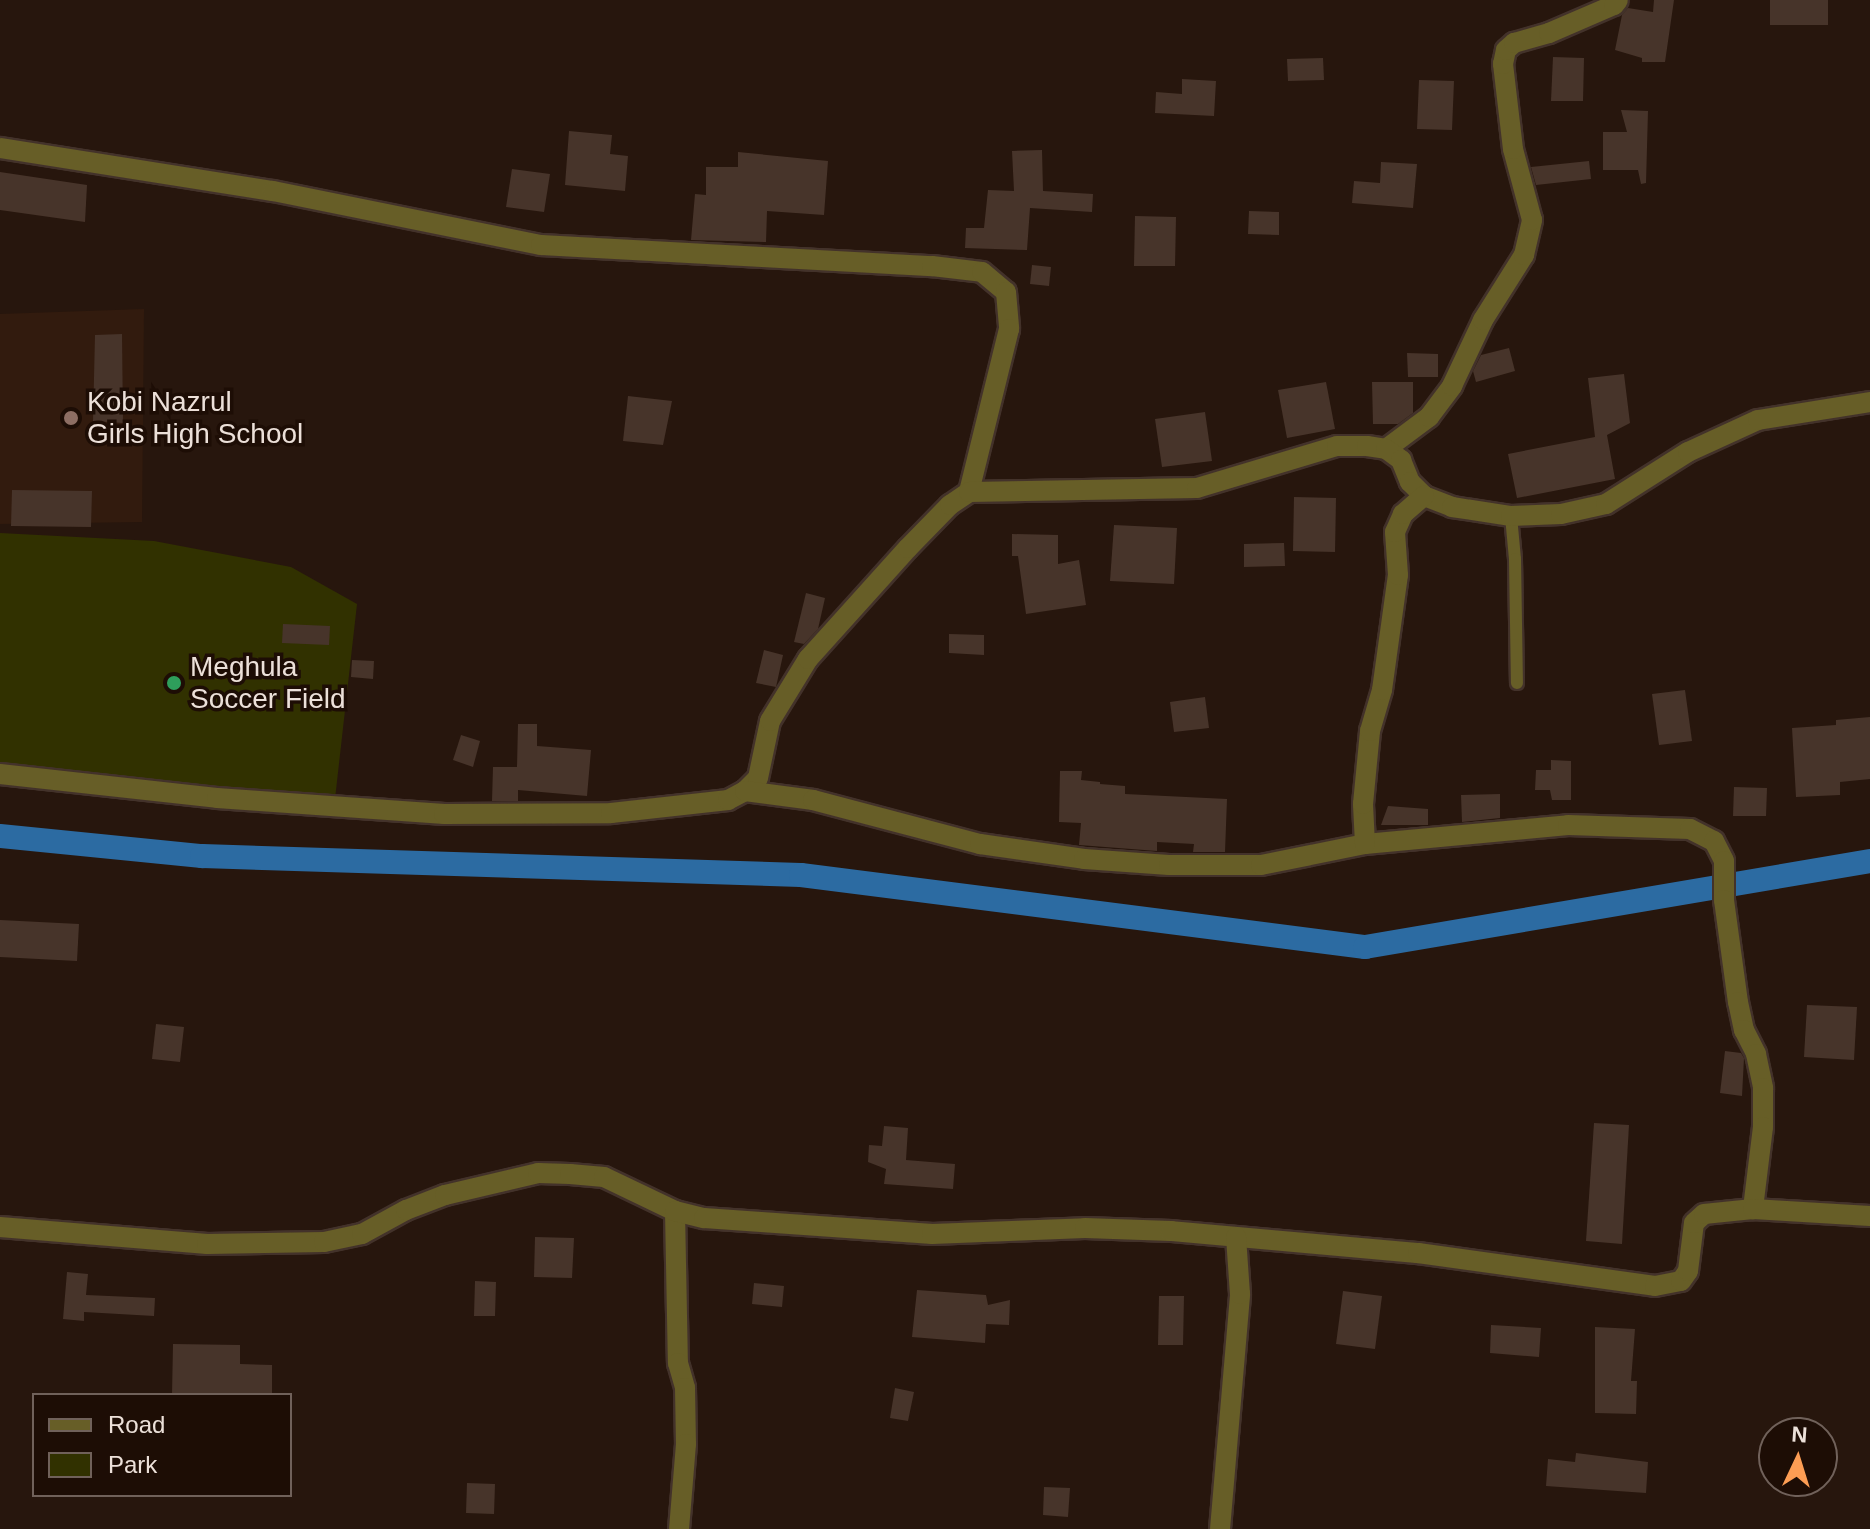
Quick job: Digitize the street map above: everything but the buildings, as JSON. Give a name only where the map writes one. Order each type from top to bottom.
[{"type":"street","points":[[1386,449],[1429,417],[1452,386],[1483,320],[1524,255],[1532,220],[1513,149],[1503,64],[1506,50],[1514,43],[1549,33],[1614,5],[1618,0]]},
{"type":"street","points":[[0,148],[273,191],[541,245],[932,266],[982,272],[1006,292],[1009,329],[969,492]]},
{"type":"street","points":[[0,774],[217,798],[444,814],[611,813],[687,807],[728,800],[745,791],[758,778],[770,721],[808,659],[908,548],[950,505],[969,492],[1197,488],[1337,446],[1386,449],[1401,460],[1410,482],[1424,496],[1452,507],[1511,516],[1561,514],[1606,504],[1688,452],[1758,420],[1870,402]]},
{"type":"street","points":[[1365,844],[1363,804],[1370,731],[1382,690],[1398,575],[1395,532],[1403,514],[1424,496]]},
{"type":"street","points":[[745,791],[813,800],[980,844],[1084,859],[1169,865],[1261,865],[1365,844],[1568,825],[1690,829],[1714,841],[1724,861],[1724,900],[1738,1002],[1744,1030],[1756,1054],[1763,1088],[1763,1127],[1753,1209]]},
{"type":"street","points":[[0,1227],[207,1244],[324,1242],[362,1234],[406,1210],[445,1195],[538,1173],[604,1177],[675,1211],[704,1218],[903,1233],[971,1235],[1085,1228],[1236,1237],[1418,1253],[1671,1286],[1681,1281],[1688,1271],[1694,1223],[1704,1214],[1753,1209],[1870,1216]]},
{"type":"street","points":[[675,1211],[678,1363],[685,1388],[686,1444],[679,1529]]},
{"type":"street","points":[[1220,1529],[1240,1294],[1236,1237]]},
{"type":"lane","points":[[1511,516],[1515,559],[1517,683]]},
{"type":"shaded area","name":"Kobi Nazrul Girls High School","points":[[144,309],[142,522],[0,524],[0,314]]},
{"type":"green space","name":"Meghula Soccer Field","points":[[0,533],[154,541],[291,567],[357,604],[335,799],[0,763]]},
{"type":"waterway","points":[[0,836],[202,856],[801,875],[1365,947],[1870,861]]},
{"type":"place","name":"Kobi Nazrul Girls High School","points":[[71,418]]},
{"type":"place","name":"Meghula Soccer Field","points":[[174,683]]}]
